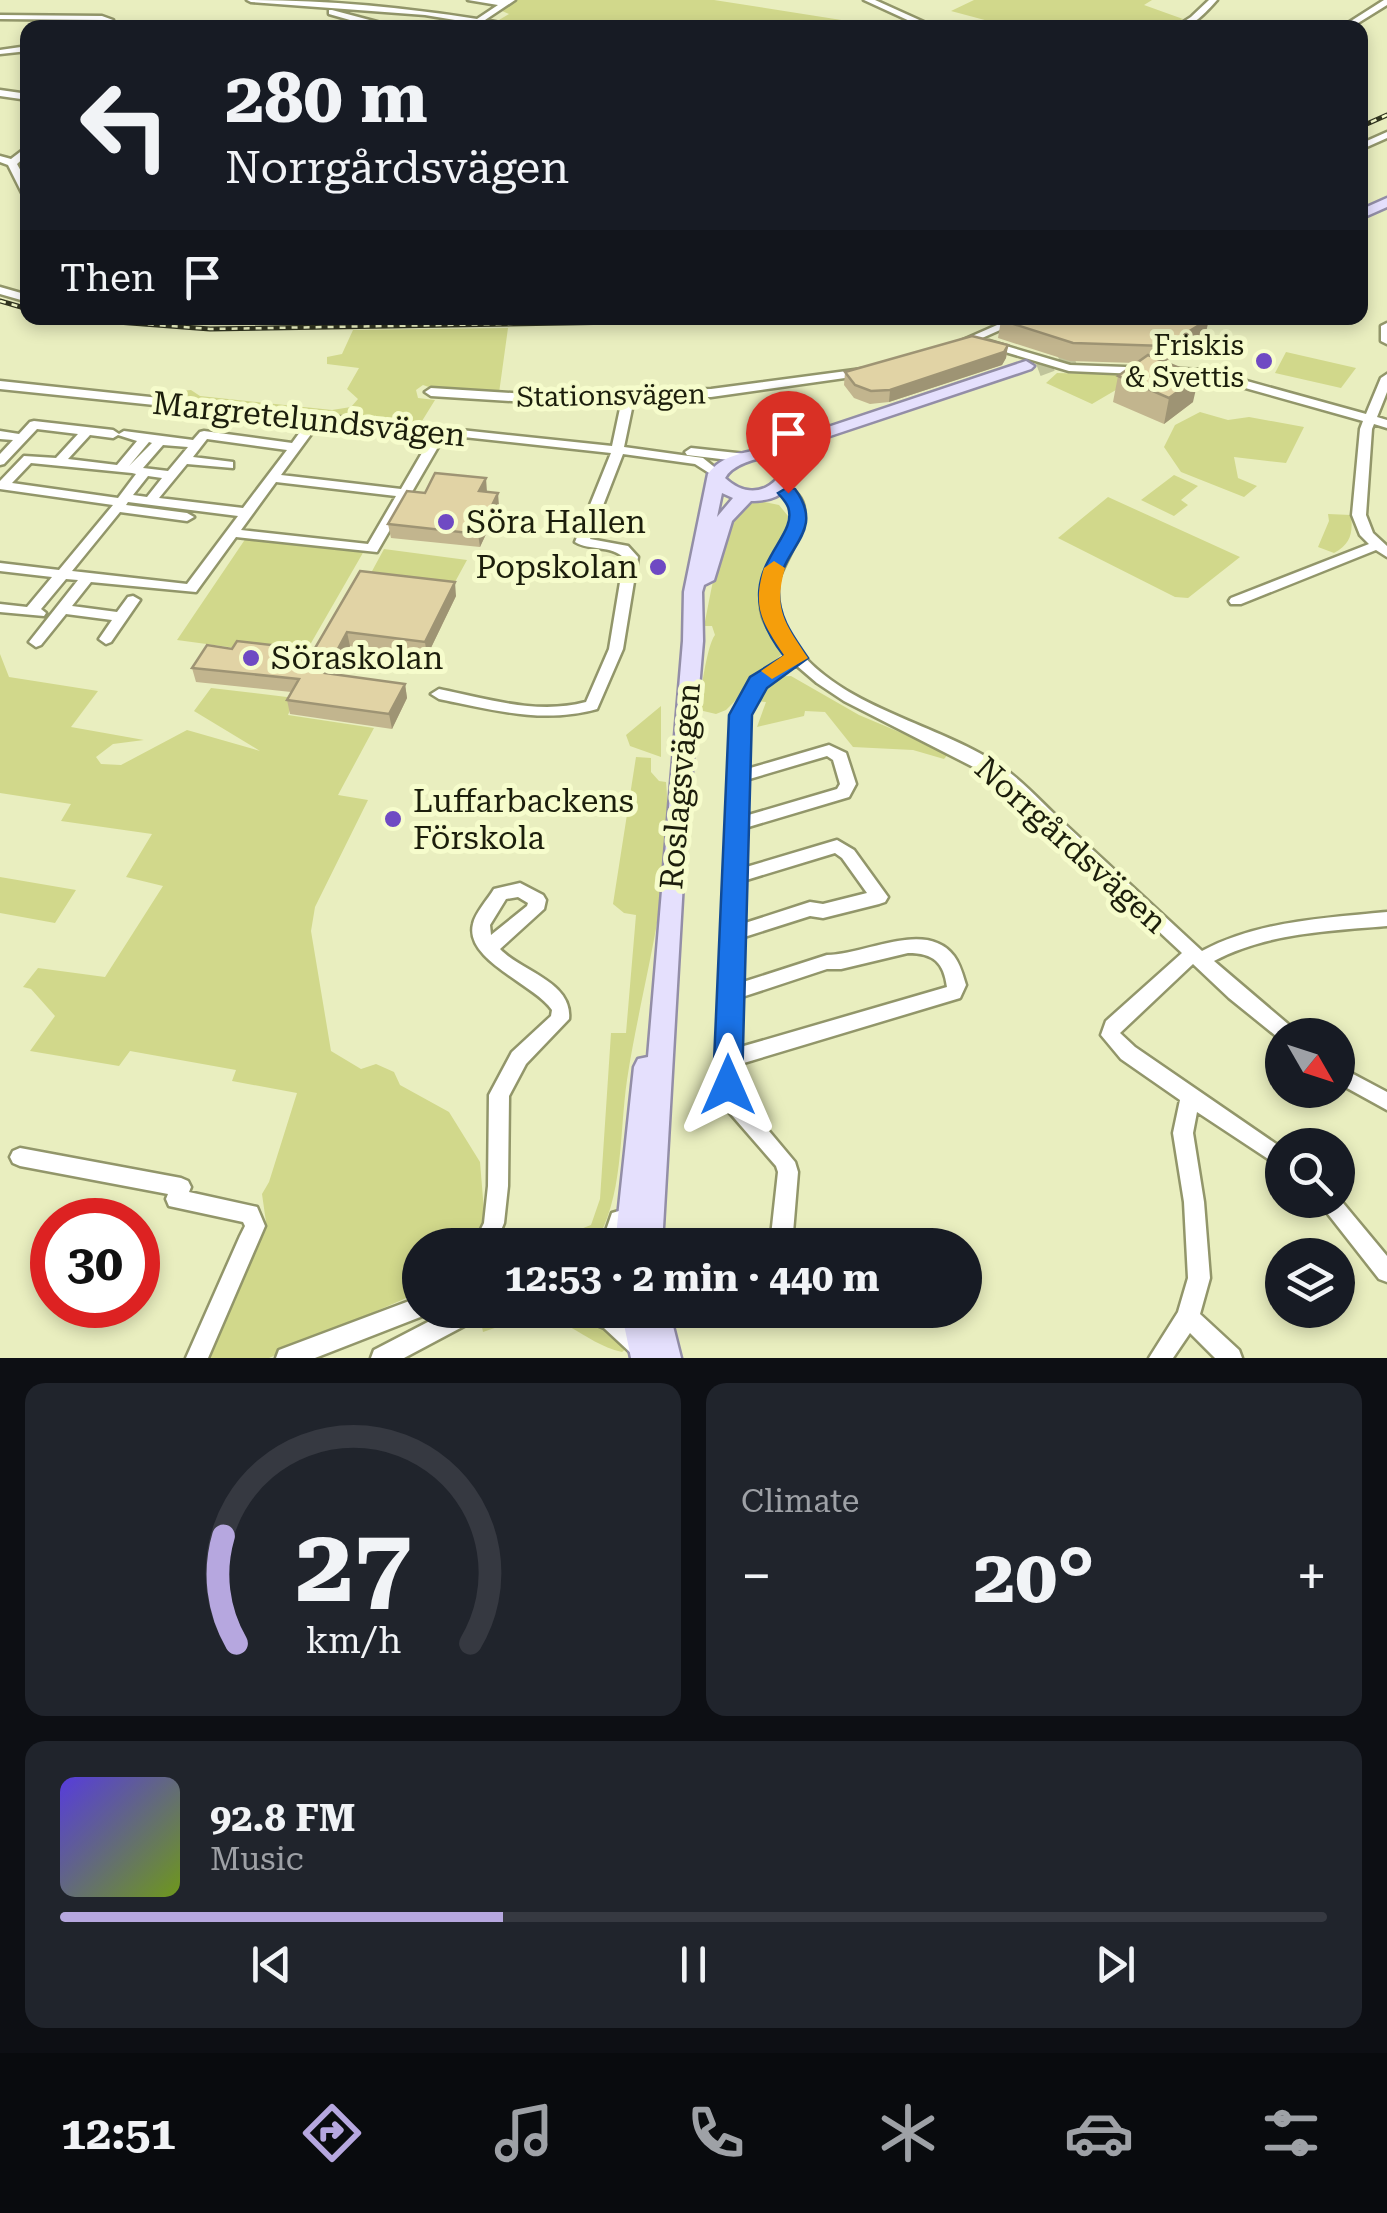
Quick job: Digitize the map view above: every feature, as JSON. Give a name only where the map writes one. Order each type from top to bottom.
[{"type":"main road","name":"Roslagsvägen","points":[[649,1228],[696,570],[717,477],[730,461],[844,422],[1032,368],[852,426],[800,453],[769,487],[731,507],[694,615]]},
{"type":"main road","points":[[717,477],[723,488],[769,487],[772,462],[750,457]]},
{"type":"main road","name":"Roslagsvägen","points":[[630,1228],[640,1108],[667,957]]},
{"type":"main road","points":[[642,1328],[652,1356]]},
{"type":"main road","points":[[652,1356],[653,1328]]},
{"type":"street","points":[[250,0],[480,20],[509,2]]},
{"type":"street","points":[[472,0],[509,2]]},
{"type":"street","points":[[868,0],[914,20]]},
{"type":"street","points":[[1194,20],[1213,0]]},
{"type":"street","points":[[1357,20],[1387,2]]},
{"type":"street","points":[[332,12],[360,20]]},
{"type":"street","points":[[0,17],[110,20]]},
{"type":"street","points":[[12,163],[20,156]]},
{"type":"street","points":[[0,159],[12,163],[20,179]]},
{"type":"street","points":[[943,349],[1005,325]]},
{"type":"street","points":[[1387,326],[1387,340]]},
{"type":"street","points":[[976,338],[1026,358],[1068,368],[1206,374],[1387,424]]},
{"type":"street","name":"Stationsvägen","points":[[430,392],[490,398],[771,388],[873,370]]},
{"type":"street","points":[[1236,601],[1382,549],[1367,535],[1359,515],[1369,418],[1387,378]]},
{"type":"street","name":"Margretelundsvägen","points":[[0,385],[618,450],[699,461],[717,477]]},
{"type":"street","points":[[439,694],[544,711],[576,712],[592,705],[616,649],[631,557],[623,549],[582,542],[618,450],[630,395]]},
{"type":"street","points":[[0,567],[190,589],[315,420]]},
{"type":"street","points":[[0,461],[34,425],[197,444]]},
{"type":"street","points":[[6,484],[52,461],[88,432]]},
{"type":"street","points":[[234,532],[372,549],[440,433]]},
{"type":"street","points":[[0,435],[22,438]]},
{"type":"street","points":[[150,501],[204,436],[296,447]]},
{"type":"street","points":[[31,612],[121,503],[133,470],[153,440]]},
{"type":"street","name":"Margretelundsvägen","points":[[618,450],[637,446],[750,457]]},
{"type":"street","points":[[184,460],[229,465]]},
{"type":"street","points":[[52,461],[172,475]]},
{"type":"street","points":[[274,478],[403,493]]},
{"type":"street","points":[[6,484],[187,517]]},
{"type":"street","name":"Norrgårdsvägen","points":[[769,487],[790,510],[791,534],[768,591],[776,630],[797,658],[822,680],[962,750],[998,773],[1196,957],[1268,1018]]},
{"type":"street","points":[[121,503],[150,501],[248,513]]},
{"type":"street","points":[[36,642],[87,578]]},
{"type":"street","points":[[0,608],[58,614],[114,627],[133,600]]},
{"type":"street","points":[[782,1228],[788,1172],[785,1162],[736,1106],[728,1085],[727,1060],[741,715],[752,690],[766,675],[797,658]]},
{"type":"street","points":[[736,825],[843,793],[848,784],[840,757],[829,750],[738,776]]},
{"type":"street","points":[[732,934],[810,909],[823,910],[879,898],[848,854],[837,846],[734,877]]},
{"type":"street","points":[[1265,1147],[1128,1053],[1110,1035],[1114,1026],[1196,957],[1272,934],[1387,920]]},
{"type":"street","points":[[727,1060],[842,1020],[863,1021],[952,994],[957,985],[948,961],[932,948],[918,944],[840,964],[827,962],[730,994]]},
{"type":"street","points":[[491,946],[496,957],[546,991],[560,1009],[560,1018],[518,1058],[499,1096],[496,1205],[492,1228]]},
{"type":"street","points":[[1355,1084],[1387,1102]]},
{"type":"street","points":[[1160,1358],[1188,1317],[1199,1262],[1182,1133],[1190,1096]]},
{"type":"street","points":[[615,1228],[640,1108]]},
{"type":"street","points":[[20,1157],[182,1187],[176,1199],[250,1214],[255,1226],[197,1358]]},
{"type":"street","points":[[1342,1218],[1387,1272]]},
{"type":"street","points":[[287,1358],[402,1314]]},
{"type":"street","points":[[1188,1317],[1232,1358]]},
{"type":"street","points":[[382,1358],[439,1328]]},
{"type":"street","points":[[620,1328],[652,1356]]},
{"type":"green space","points":[[517,0],[714,0],[841,20],[499,20],[509,14],[502,11]]},
{"type":"green space","points":[[974,0],[1152,0],[1144,5],[1183,19],[985,20],[951,11]]},
{"type":"green space","points":[[508,328],[499,393],[449,394],[423,385],[416,390],[418,398],[435,400],[422,421],[424,427],[177,402],[174,398],[180,391],[191,390],[200,396],[332,410],[351,407],[358,399],[347,389],[359,368],[327,364],[327,357],[342,354],[353,330]]},
{"type":"green space","points":[[1286,352],[1356,368],[1341,388],[1275,373]]},
{"type":"green space","points":[[1057,373],[1138,377],[1092,404],[1046,383]]},
{"type":"green space","points":[[1200,412],[1228,420],[1249,417],[1304,427],[1286,463],[1234,457],[1238,478],[1257,486],[1244,497],[1181,472],[1164,447],[1175,425]]},
{"type":"green space","points":[[1174,475],[1198,486],[1181,500],[1188,505],[1174,516],[1141,500]]},
{"type":"green space","points":[[1108,497],[1240,557],[1188,598],[1175,597],[1058,538]]},
{"type":"green space","points":[[760,501],[779,505],[788,516],[778,556],[760,595],[768,629],[782,654],[726,710],[716,714],[699,710],[715,635],[712,626],[704,626],[720,553],[736,518],[747,506]]},
{"type":"green space","points":[[1328,514],[1351,515],[1350,537],[1334,553],[1318,547]]},
{"type":"green space","points":[[246,538],[364,551],[303,657],[177,640]]},
{"type":"green space","points":[[384,549],[467,560],[455,582],[371,573]]},
{"type":"green space","points":[[0,654],[9,677],[98,691],[71,727],[144,740],[113,744],[96,757],[101,764],[121,765],[187,730],[260,751],[194,711],[211,688],[295,698],[288,715],[374,728],[338,795],[368,800],[315,907],[311,931],[331,1051],[361,1069],[376,1064],[394,1072],[400,1085],[449,1112],[480,1162],[485,1223],[480,1228],[402,1228],[402,1300],[269,1358],[205,1358],[266,1222],[262,1194],[297,1093],[232,1081],[236,1070],[130,1051],[119,1066],[30,1051],[55,1016],[31,989],[23,987],[38,968],[105,977],[163,886],[126,877],[152,834],[61,821],[71,804],[0,793]]},
{"type":"green space","points":[[791,676],[859,715],[949,753],[944,759],[913,750],[853,747],[825,712],[805,711],[804,716],[757,727],[766,702],[753,701],[757,695],[768,682]]},
{"type":"green space","points":[[661,706],[661,757],[630,746],[626,735]]},
{"type":"green space","points":[[636,757],[651,758],[651,772],[659,781],[666,782],[668,820],[662,895],[627,1080],[616,1186],[603,1228],[583,1228],[591,1225],[600,1199],[611,1033],[626,1033],[636,915],[624,913],[613,904]]},
{"type":"green space","points":[[0,877],[76,890],[55,923],[0,913]]},
{"type":"green space","points":[[572,1328],[609,1328],[627,1348],[622,1352]]},
{"type":"building","points":[[1017,325],[1199,325],[1165,346],[1073,343]]},
{"type":"building","points":[[972,336],[1008,345],[1004,352],[890,390],[871,391],[855,385],[845,372]]},
{"type":"building","points":[[1148,355],[1199,376],[1169,398],[1118,376]]},
{"type":"building","name":"Söra Hallen","points":[[435,473],[486,478],[479,491],[498,493],[478,534],[388,524],[407,491],[425,493]]},
{"type":"building","name":"Söraskolan","points":[[360,571],[455,582],[425,642],[347,632],[325,673],[405,684],[389,714],[287,700],[299,679],[192,668],[207,645],[232,649],[237,641],[314,650]]},
{"type":"tunnel","points":[[1038,369],[1087,351]]},
{"type":"railway","points":[[1368,123],[1387,115]]},
{"type":"railway","points":[[0,301],[20,307]]},
{"type":"railway","points":[[157,325],[210,329],[446,325]]},
{"type":"slow traffic","points":[[772,671],[797,658],[772,620],[768,591],[774,568]]},
{"type":"place","name":"Friskis & Svettis","points":[[1264,361]]},
{"type":"place","name":"Söra Hallen","points":[[446,522]]},
{"type":"place","name":"Popskolan","points":[[658,567]]},
{"type":"place","name":"Söraskolan","points":[[251,658]]},
{"type":"place","name":"Luffarbackens Förskola","points":[[393,819]]},
{"type":"route","points":[[728,1085],[741,715],[758,683],[797,658],[776,630],[768,591],[775,566],[799,518],[798,506],[788,493]]}]
